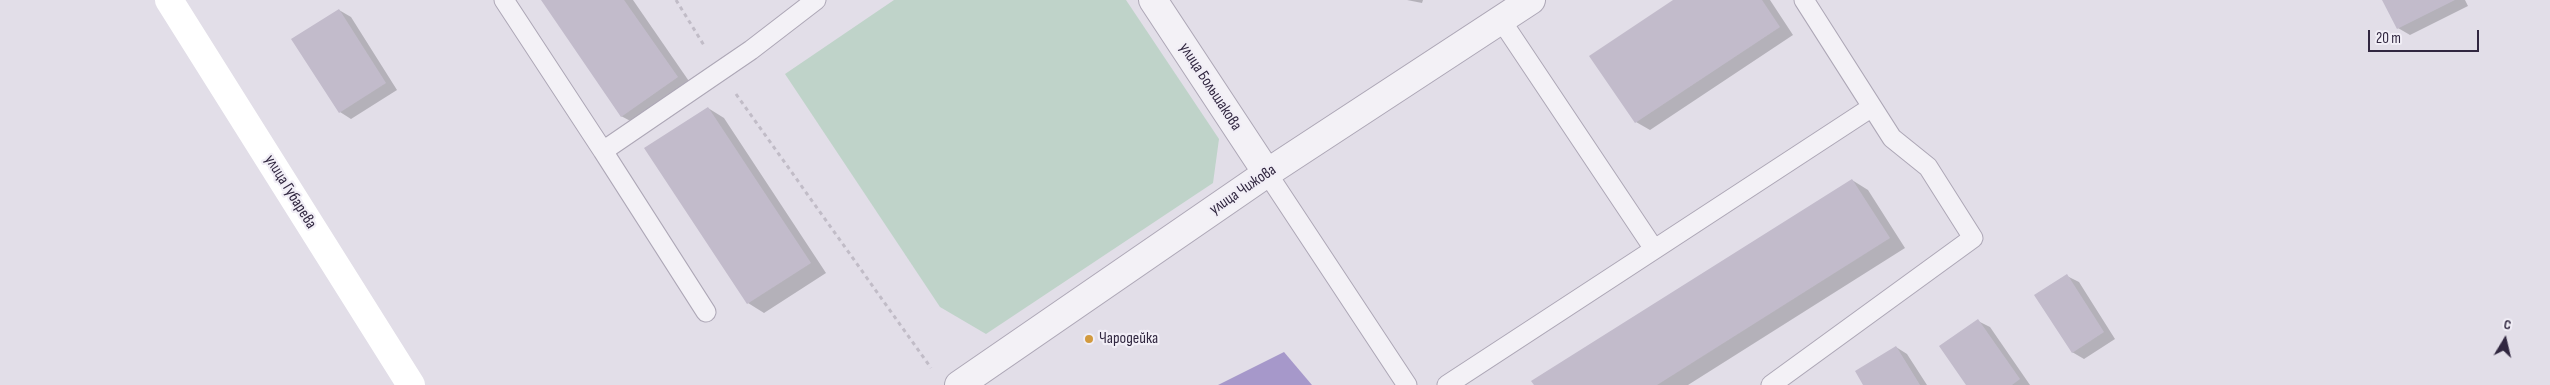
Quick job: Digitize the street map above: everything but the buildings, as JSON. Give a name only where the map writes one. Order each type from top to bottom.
[{"type":"street","name":"улица Губарева","points":[[169,0],[411,385]]},
{"type":"street","name":"улица Большакова","points":[[1154,0],[1267,173]]},
{"type":"street","name":"улица Чижова","points":[[959,385],[1267,173],[1531,0]]},
{"type":"lane","points":[[504,0],[706,312]]},
{"type":"lane","points":[[603,151],[751,50],[816,0]]},
{"type":"lane","points":[[1772,385],[1972,238],[1928,167],[1892,138],[1804,0]]},
{"type":"lane","points":[[1501,20],[1654,249]]},
{"type":"lane","points":[[1446,385],[1872,106]]},
{"type":"lane","points":[[1267,173],[1407,385]]},
{"type":"path","points":[[676,0],[720,71],[932,369]]},
{"type":"green space","points":[[894,0],[1126,0],[1219,139],[1213,183],[986,334],[940,307],[785,74]]},
{"type":"shaded area","points":[[1284,352],[1312,385],[1218,385]]},
{"type":"place","name":"Чародейка","points":[[1089,339]]}]
